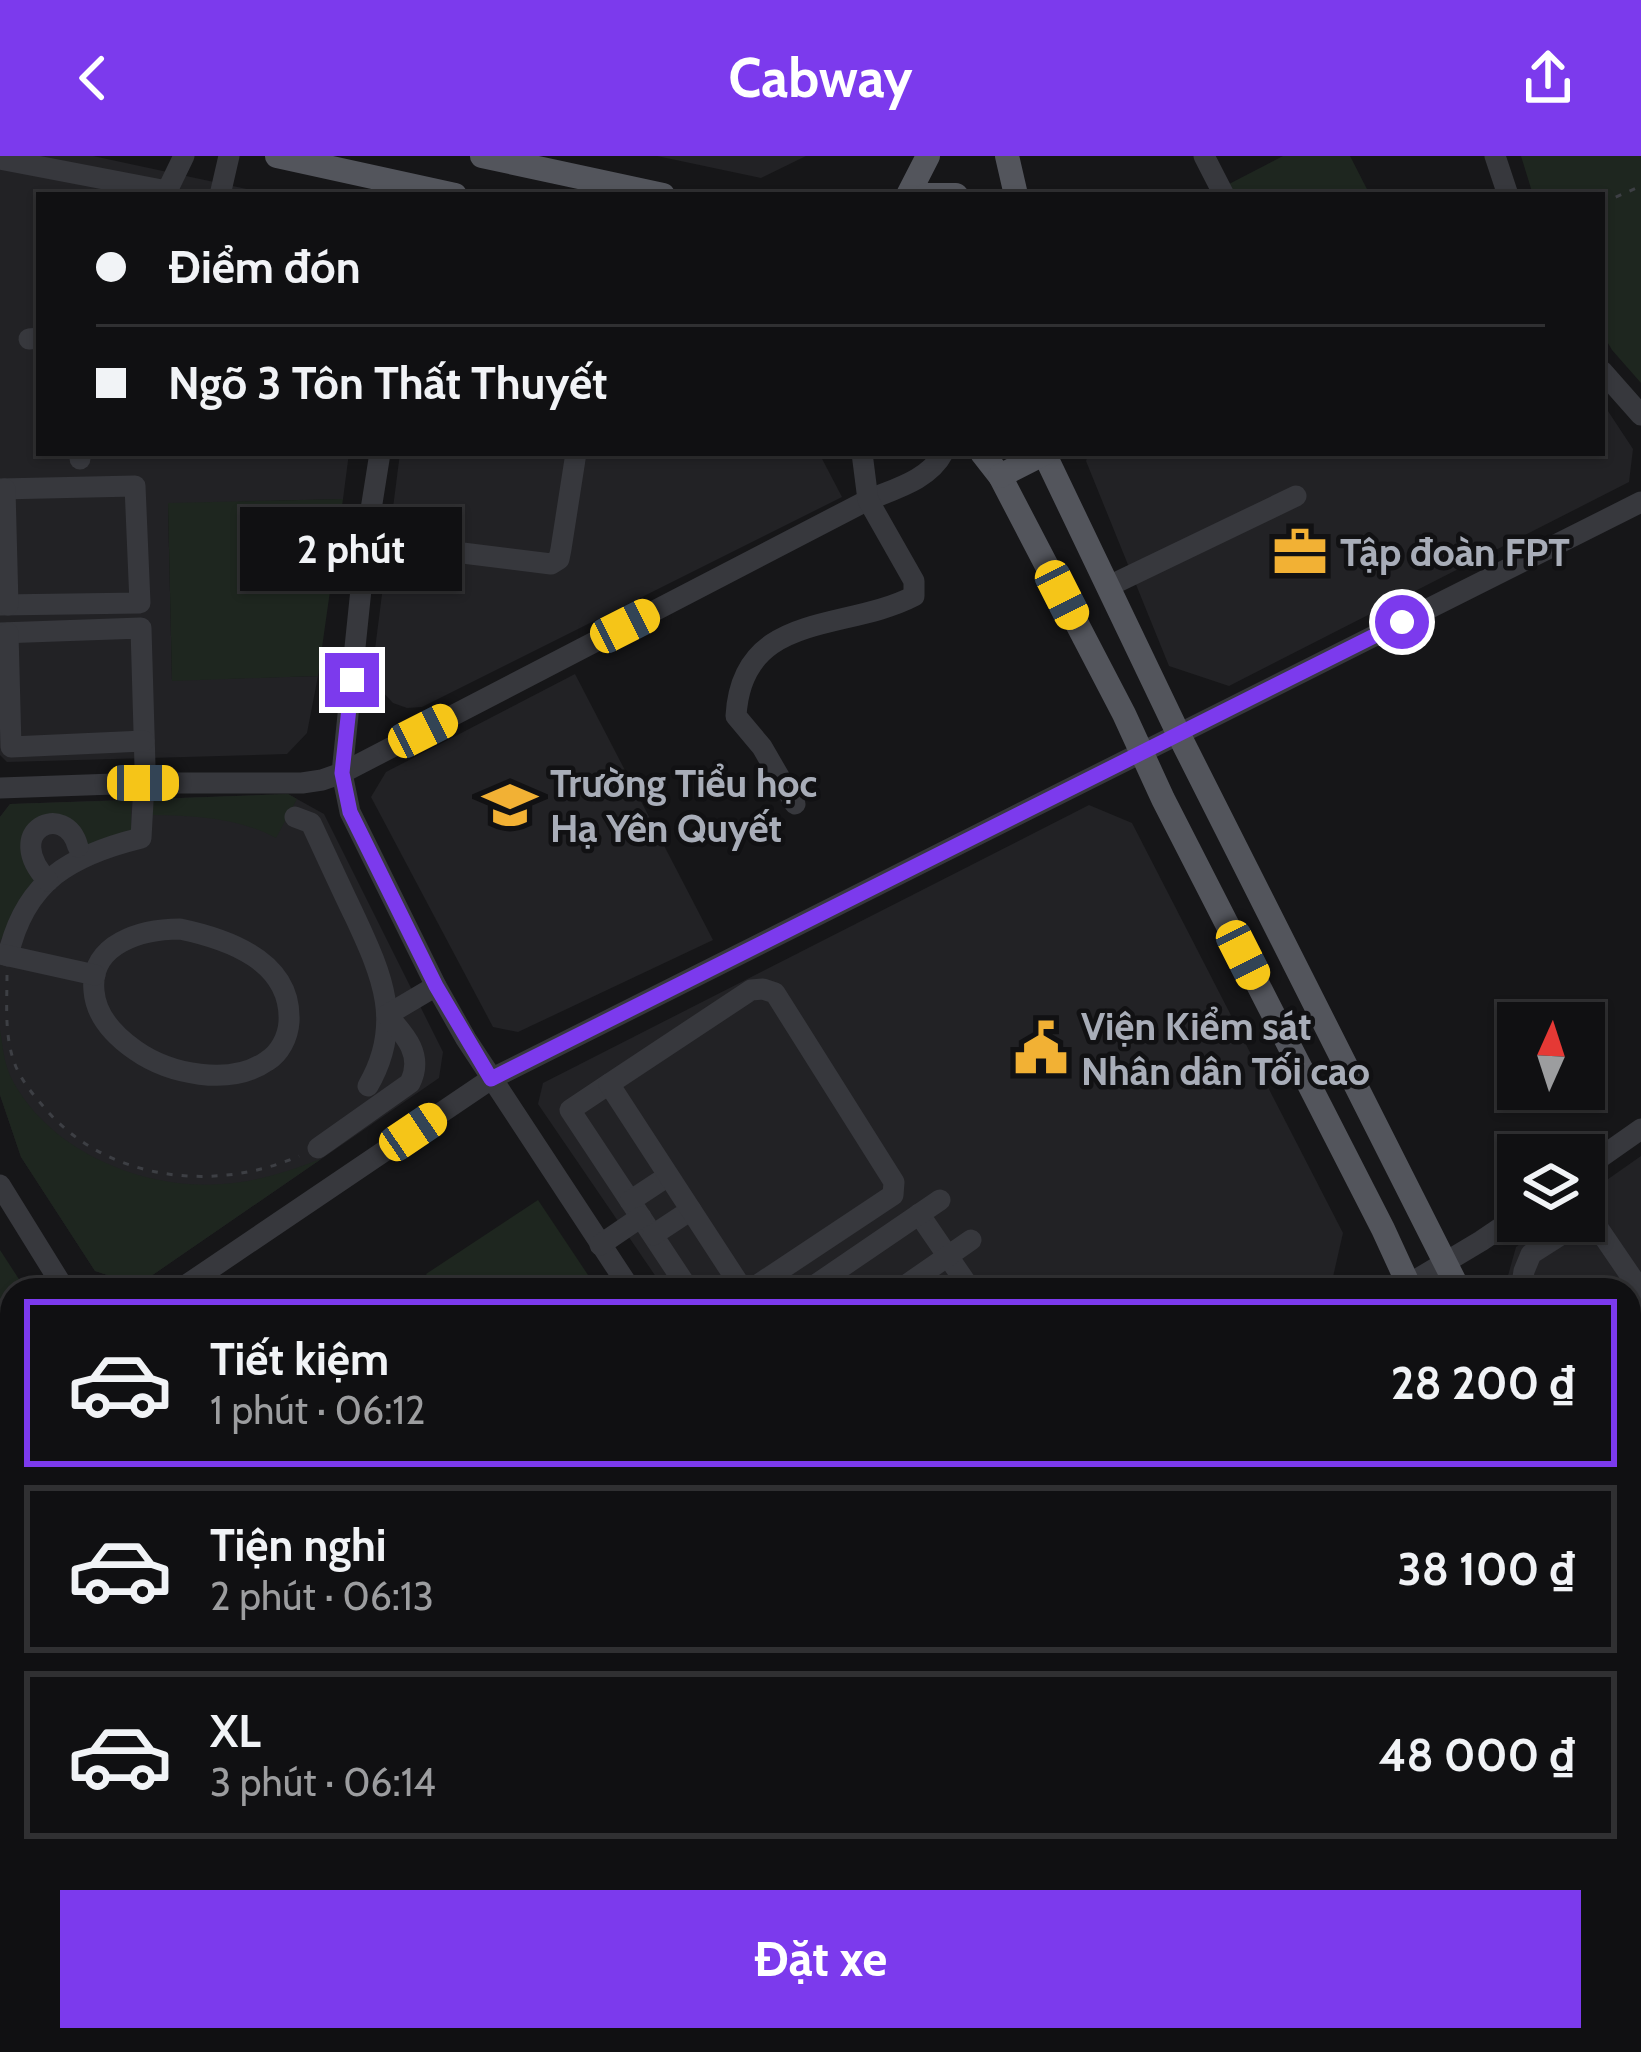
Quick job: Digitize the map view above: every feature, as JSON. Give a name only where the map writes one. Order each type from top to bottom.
[{"type":"main road","points":[[278,156],[356,165],[419,191]]},
{"type":"main road","points":[[482,156],[649,192]]},
{"type":"main road","points":[[910,192],[928,156]]},
{"type":"main road","points":[[1007,156],[1015,192]]},
{"type":"main road","points":[[984,456],[1000,476],[1124,714],[1383,1229],[1402,1278]]},
{"type":"main road","points":[[1000,476],[1038,456]]},
{"type":"main road","points":[[1045,456],[1179,735],[1453,1278]]},
{"type":"street","points":[[167,192],[184,156]]},
{"type":"street","points":[[221,192],[229,156]]},
{"type":"street","points":[[1222,192],[1206,161],[1233,156]]},
{"type":"street","points":[[1495,156],[1499,192]]},
{"type":"street","points":[[0,159],[162,192]]},
{"type":"street","points":[[1605,374],[1641,415]]},
{"type":"street","points":[[380,456],[342,773],[350,812],[436,986],[491,1079],[623,1278]]},
{"type":"street","points":[[366,541],[551,564],[559,559],[576,456]]},
{"type":"street","points":[[795,804],[762,747],[736,716],[738,691],[758,654],[796,630],[894,607],[914,596],[914,581],[868,500],[862,456]]},
{"type":"street","points":[[0,788],[143,791],[302,783],[342,773],[934,468],[941,456]]},
{"type":"street","points":[[135,486],[140,603],[4,605],[3,489],[135,486]]},
{"type":"street","points":[[1109,586],[1171,566],[1296,496]]},
{"type":"street","points":[[197,1278],[491,1079],[1641,502]]},
{"type":"street","points":[[94,975],[4,955],[18,923],[48,881],[91,851],[141,838],[144,741],[141,628],[4,633],[11,746],[144,741]]},
{"type":"street","points":[[296,817],[311,824],[381,974],[387,1015],[382,1057],[368,1086]]},
{"type":"street","points":[[48,881],[29,855],[34,832],[47,824],[60,825],[73,833],[77,848]]},
{"type":"street","points":[[180,929],[211,936],[251,953],[277,978],[288,1006],[287,1036],[267,1062],[248,1070],[195,1074],[166,1066],[119,1038],[101,1017],[93,993],[94,975],[119,942],[136,934],[180,929]]},
{"type":"street","points":[[387,1015],[436,986]]},
{"type":"street","points":[[681,1278],[570,1110],[751,990],[763,988],[775,994],[894,1182],[893,1195],[765,1278]]},
{"type":"street","points":[[309,1152],[403,1090],[416,1072],[416,1057],[387,1015]]},
{"type":"street","points":[[609,1084],[738,1278]]},
{"type":"street","points":[[1605,1154],[1641,1129]]},
{"type":"street","points":[[641,1218],[668,1176]]},
{"type":"street","points":[[0,1185],[58,1278]]},
{"type":"street","points":[[826,1278],[940,1199]]},
{"type":"street","points":[[600,1244],[641,1218],[691,1210]]},
{"type":"street","points":[[919,1214],[963,1278]]},
{"type":"street","points":[[1523,1278],[1531,1255],[1578,1224],[1588,1223],[1598,1228],[1632,1278]]},
{"type":"street","points":[[1422,1278],[1497,1230]]},
{"type":"street","points":[[916,1278],[971,1240]]},
{"type":"path","points":[[1605,202],[1641,185]]},
{"type":"path","points":[[4,955],[10,1048],[18,1072],[55,1119],[77,1137],[127,1164],[187,1176],[248,1174],[309,1152]]},
{"type":"shaded area","points":[[4,156],[93,156],[260,192],[36,192],[36,456],[349,456],[343,499],[168,504],[172,680],[318,676],[307,733],[287,754],[7,762],[0,755],[0,160]]},
{"type":"shaded area","points":[[657,156],[806,156],[761,178]]},
{"type":"shaded area","points":[[1283,156],[1350,156],[1368,192],[1233,192],[1229,184]]},
{"type":"shaded area","points":[[1521,156],[1641,156],[1641,383],[1605,338],[1605,192],[1532,192]]},
{"type":"shaded area","points":[[1605,407],[1633,449],[1629,482],[1229,686],[1169,666],[1088,456],[1605,456]]},
{"type":"shaded area","points":[[400,456],[821,456],[842,497],[422,707],[393,703],[377,686],[373,665]]},
{"type":"shaded area","points":[[343,499],[318,676],[172,681],[168,503]]},
{"type":"shaded area","points":[[575,674],[713,940],[518,1032],[493,1027],[371,797],[386,772]]},
{"type":"shaded area","points":[[288,794],[324,814],[443,1052],[439,1078],[148,1278],[116,1278],[95,1271],[21,1157],[0,1095],[0,817],[10,804]]},
{"type":"shaded area","points":[[288,794],[297,799],[276,838],[231,822],[152,815],[152,799]]},
{"type":"shaded area","points":[[131,800],[131,834],[88,847],[44,820],[35,878],[0,941],[0,817],[10,804]]},
{"type":"shaded area","points":[[1089,805],[1132,823],[1343,1233],[1333,1278],[657,1278],[538,1104],[543,1083]]},
{"type":"shaded area","points":[[0,1030],[8,1070],[31,1108],[52,1129],[104,1162],[162,1181],[222,1184],[285,1172],[321,1159],[148,1278],[116,1278],[95,1271],[21,1157],[0,1095]]},
{"type":"shaded area","points":[[1641,1156],[1641,1278],[1507,1278],[1516,1247],[1523,1242],[1605,1242],[1605,1181]]},
{"type":"shaded area","points":[[538,1200],[590,1278],[429,1278],[426,1274]]},
{"type":"shaded area","points":[[0,1250],[18,1278],[0,1278]]},
{"type":"place","name":"Tập đoàn FPT","points":[[1300,552]]},
{"type":"place","name":"Trường Tiểu học Hạ Yên Quyết","points":[[510,805]]},
{"type":"place","name":"Viện Kiểm sát Nhân dân Tối cao","points":[[1041,1048]]},
{"type":"route","points":[[352,680],[342,773],[350,812],[436,986],[491,1079],[1402,622]]}]
